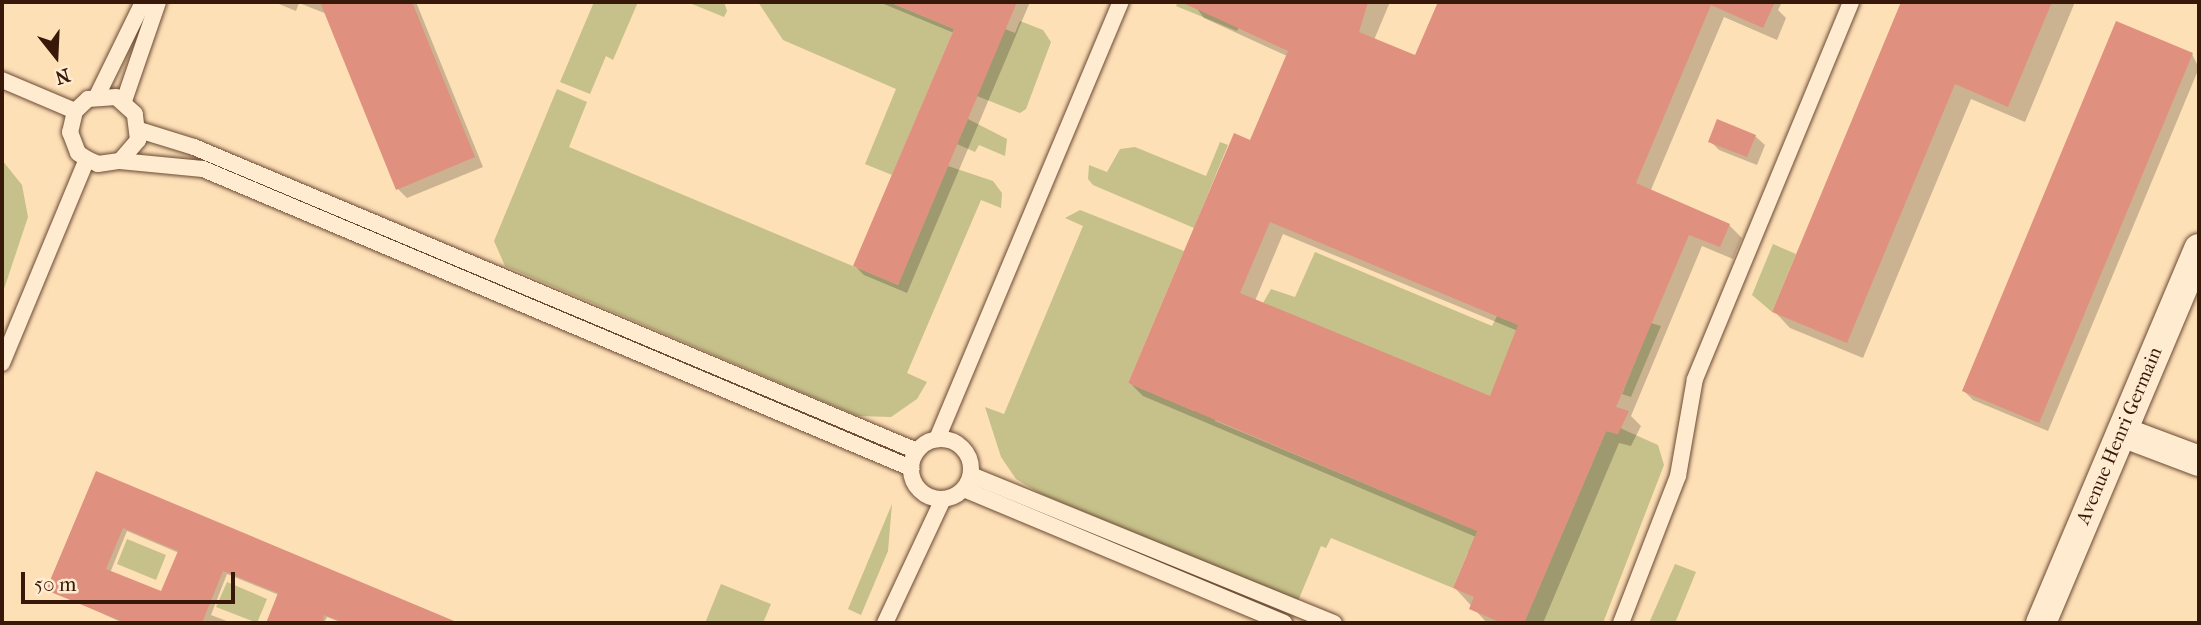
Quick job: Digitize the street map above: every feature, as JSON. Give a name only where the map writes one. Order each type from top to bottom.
[{"type":"street","name":"Avenue Henri Germain","points":[[2041,623],[2199,249]]},
{"type":"street","points":[[2122,432],[2199,461]]},
{"type":"lane","points":[[75,111],[97,96],[143,2]]},
{"type":"lane","points":[[124,101],[158,2]]},
{"type":"lane","points":[[943,499],[920,491],[911,468],[917,451],[937,439],[1121,2]]},
{"type":"lane","points":[[1621,623],[1678,476],[1695,379],[1851,2]]},
{"type":"lane","points":[[2,80],[75,111]]},
{"type":"lane","points":[[97,96],[124,101],[135,114],[139,130],[134,149],[120,161]]},
{"type":"lane","points":[[75,111],[72,143],[87,159],[98,164],[120,161],[204,169],[911,468]]},
{"type":"lane","points":[[139,130],[194,147],[917,451]]},
{"type":"lane","points":[[2,363],[87,159]]},
{"type":"lane","points":[[937,439],[963,449],[967,482]]},
{"type":"lane","points":[[885,623],[943,499],[967,482]]},
{"type":"lane","points":[[967,482],[1284,623]]},
{"type":"lane","points":[[967,482],[1334,623]]},
{"type":"shaded area","points":[[594,2],[638,2],[613,60],[606,56],[590,94],[560,82]]},
{"type":"shaded area","points":[[687,2],[724,2],[727,11],[724,17]]},
{"type":"shaded area","points":[[758,2],[889,2],[954,29],[892,175],[865,164],[896,89],[783,40]]},
{"type":"shaded area","points":[[1178,2],[1249,2],[1237,31],[1176,6]]},
{"type":"shaded area","points":[[1020,21],[1043,30],[1051,42],[1026,109],[1020,113],[977,96],[1005,29],[1015,33]]},
{"type":"shaded area","points":[[557,89],[587,102],[569,147],[898,285],[948,166],[993,181],[1002,193],[1001,208],[981,200],[907,373],[927,382],[917,399],[891,417],[858,416],[505,266],[494,241]]},
{"type":"shaded area","points":[[968,119],[1007,139],[1005,156],[979,145],[975,152],[957,144]]},
{"type":"shaded area","points":[[1220,142],[1228,145],[1194,228],[1093,185],[1088,179],[1089,165],[1107,172],[1120,149],[1135,147],[1206,176]]},
{"type":"shaded area","points":[[2,160],[22,185],[28,217],[2,295]]},
{"type":"shaded area","points":[[1080,210],[1184,251],[1128,383],[1194,411],[1224,397],[1215,421],[1504,542],[1497,563],[1468,552],[1453,588],[1331,538],[1326,548],[1321,546],[1298,601],[1039,493],[1016,479],[1001,457],[985,407],[1004,414],[1083,226],[1065,218]]},
{"type":"shaded area","points":[[1773,244],[1796,254],[1772,312],[1752,295]]},
{"type":"shaded area","points":[[1315,252],[1492,326],[1497,316],[1556,341],[1526,412],[1263,303],[1271,289],[1295,297]]},
{"type":"shaded area","points":[[1651,323],[1661,326],[1631,397],[1622,394]]},
{"type":"shaded area","points":[[1620,428],[1658,445],[1664,465],[1603,623],[1524,623],[1606,431],[1618,434]]},
{"type":"shaded area","points":[[892,504],[888,551],[861,615],[848,609]]},
{"type":"shaded area","points":[[127,539],[166,555],[156,580],[117,564]]},
{"type":"shaded area","points":[[1675,564],[1696,572],[1675,623],[1649,623]]},
{"type":"shaded area","points":[[227,582],[267,599],[257,623],[216,607]]},
{"type":"shaded area","points":[[721,584],[771,604],[763,623],[705,623]]},
{"type":"building","points":[[320,2],[412,2],[475,157],[396,190]]},
{"type":"building","points":[[890,2],[1017,2],[898,285],[853,266],[954,29]]},
{"type":"building","points":[[1181,2],[1368,2],[1359,32],[1415,55],[1438,2],[1775,2],[1763,28],[1711,5],[1636,183],[1730,224],[1720,247],[1689,235],[1616,407],[1629,411],[1618,434],[1606,431],[1524,623],[1502,623],[1469,609],[1474,597],[1453,588],[1477,531],[1128,383],[1234,133],[1250,140],[1288,51]],"holes":[[[1270,222],[1518,325],[1490,396],[1240,293]]]},
{"type":"building","points":[[1901,2],[2052,2],[2008,107],[1955,84],[1847,343],[1772,312]]},
{"type":"building","points":[[2116,21],[2193,53],[2039,423],[1962,391]]},
{"type":"building","points":[[1717,119],[1756,135],[1747,157],[1708,142]]},
{"type":"building","points":[[96,471],[459,623],[345,623],[324,615],[323,623],[266,623],[278,593],[223,571],[202,623],[126,623],[46,590]],"holes":[[[123,528],[178,551],[161,591],[106,569]]]}]
